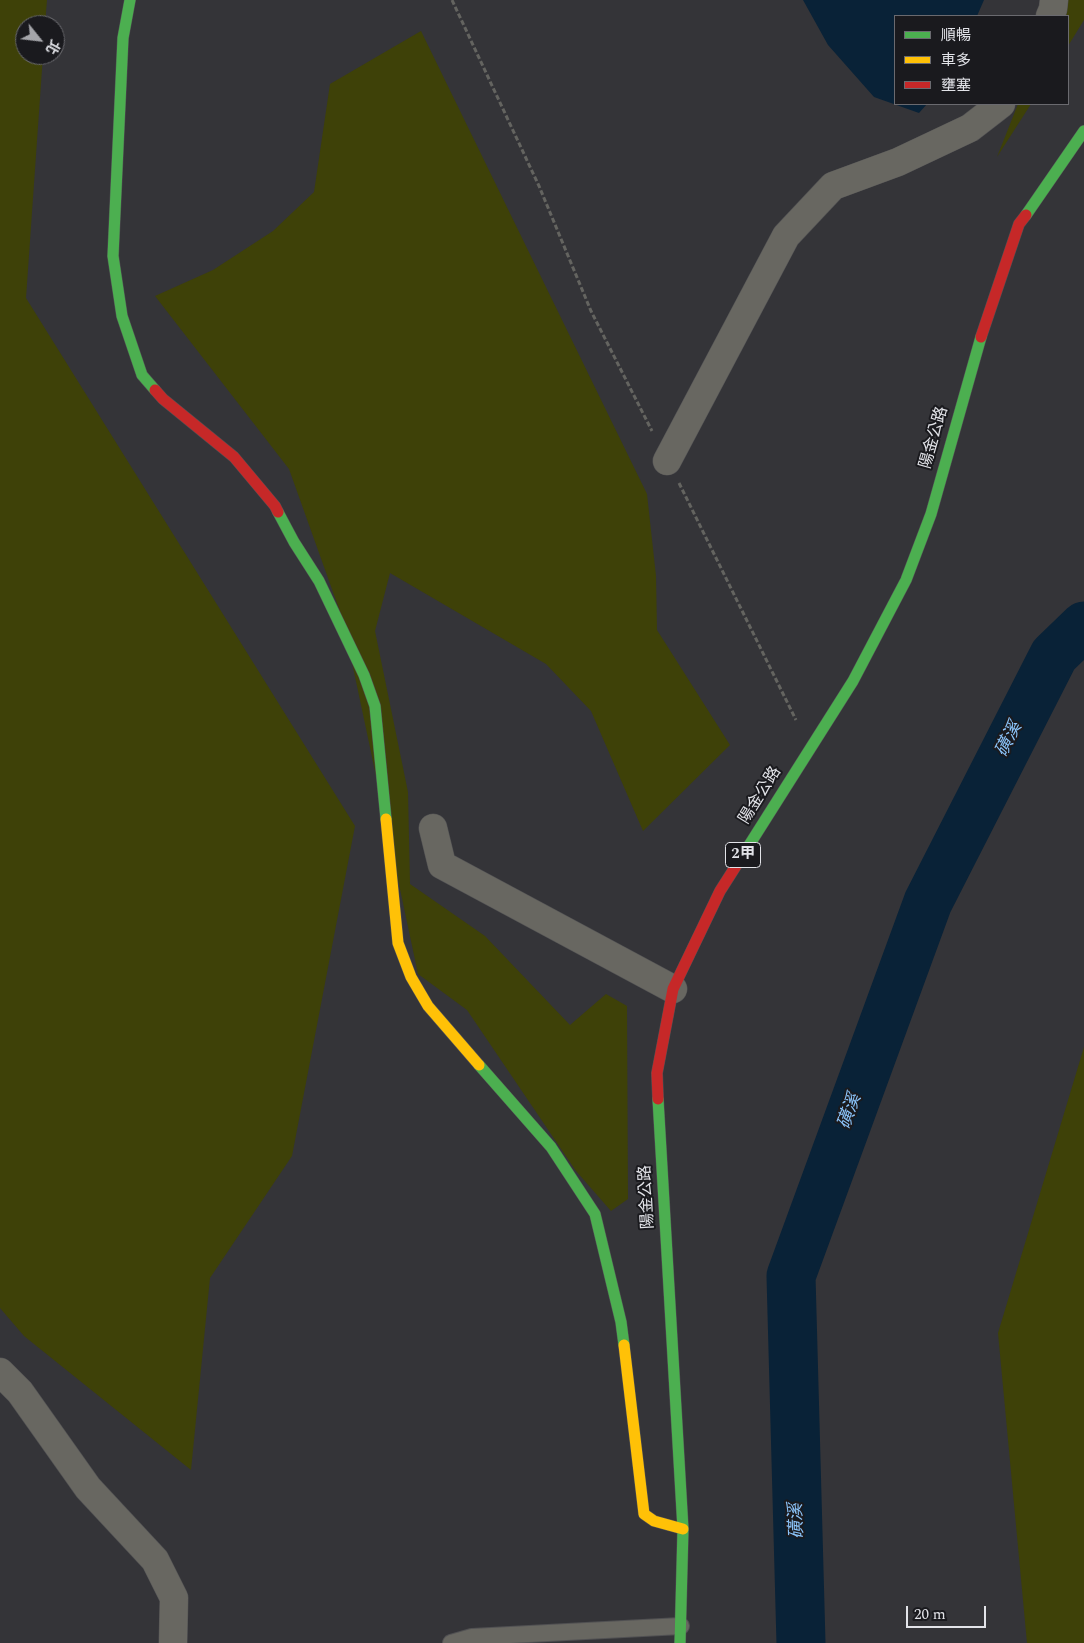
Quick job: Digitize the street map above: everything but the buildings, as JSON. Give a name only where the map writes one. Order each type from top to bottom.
[{"type":"street","points":[[130,0],[123,38],[113,256],[122,316],[142,375],[163,399],[234,457],[275,506],[294,542],[319,581],[364,675],[375,706],[398,943],[411,977],[428,1006],[551,1147],[595,1214],[621,1322],[644,1514],[654,1521],[683,1529]]},
{"type":"street","points":[[1050,15],[1054,0]]},
{"type":"street","points":[[668,461],[786,236],[833,186],[898,162],[970,128],[1000,105]]},
{"type":"street","name":"陽金公路","points":[[680,1643],[683,1529],[658,1074],[673,989],[720,891],[852,681],[906,580],[930,514],[984,326],[1019,224],[1084,131]]},
{"type":"street","points":[[433,828],[442,865],[673,989]]},
{"type":"street","points":[[0,1372],[20,1392],[88,1488],[155,1560],[174,1598],[173,1643]]},
{"type":"lane","points":[[450,1643],[472,1637],[681,1626]]},
{"type":"path","points":[[452,0],[539,186],[591,311],[810,747]]},
{"type":"shaded area","points":[[0,0],[47,0],[46,15],[15,15],[15,65],[42,65],[26,298],[355,826],[292,1156],[210,1278],[191,1470],[24,1336],[0,1308]]},
{"type":"shaded area","points":[[1061,0],[1084,0],[1084,20],[1069,44],[1069,15],[1054,15]]},
{"type":"shaded area","points":[[421,31],[647,494],[656,576],[657,630],[730,745],[643,831],[591,711],[546,664],[390,573],[375,631],[408,792],[410,884],[485,936],[570,1025],[606,994],[627,1006],[628,1199],[611,1211],[576,1171],[467,1010],[418,974],[343,620],[289,469],[155,296],[213,270],[273,231],[314,192],[330,84]]},
{"type":"shaded area","points":[[1018,105],[1030,105],[997,157]]},
{"type":"shaded area","points":[[1084,1047],[1084,1643],[1027,1643],[998,1333]]},
{"type":"water","points":[[803,0],[984,0],[977,15],[894,15],[894,104],[874,97],[828,45]]},
{"type":"water","points":[[896,105],[926,105],[919,113]]},
{"type":"waterway","name":"磺溪","points":[[801,1643],[791,1276],[928,902],[1054,655],[1084,626]]},
{"type":"traffic: fast","points":[[130,0],[123,38],[113,256],[122,316],[142,375],[155,390]]},
{"type":"traffic: fast","points":[[1026,215],[1084,131]]},
{"type":"traffic: fast","points":[[741,858],[853,681],[906,580],[931,514],[981,337]]},
{"type":"traffic: fast","points":[[278,512],[294,542],[319,581],[364,675],[375,706],[386,819]]},
{"type":"traffic: fast","points":[[479,1065],[551,1147],[595,1214],[621,1322],[624,1345]]},
{"type":"traffic: fast","points":[[658,1099],[683,1529],[680,1643]]},
{"type":"traffic: slow","points":[[386,819],[398,943],[411,977],[428,1006],[479,1065]]},
{"type":"traffic: slow","points":[[624,1345],[644,1514],[654,1521],[683,1529]]},
{"type":"traffic: jam","points":[[981,337],[1019,224],[1026,215]]},
{"type":"traffic: jam","points":[[155,390],[163,399],[234,457],[278,512]]},
{"type":"traffic: jam","points":[[658,1099],[657,1073],[673,989],[720,891],[741,858]]}]
